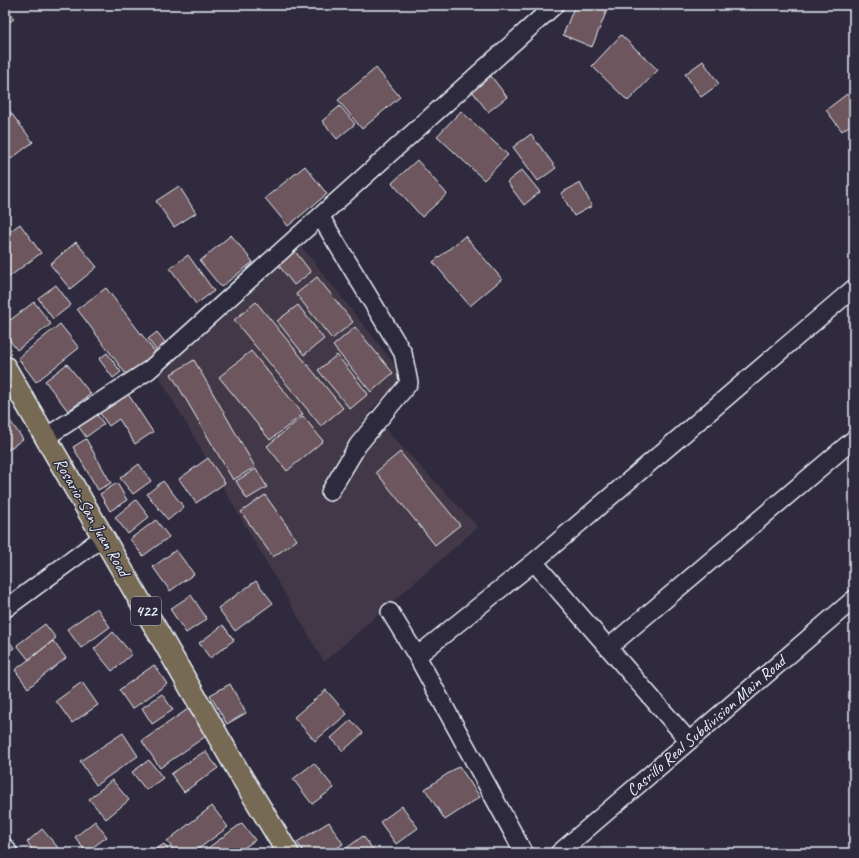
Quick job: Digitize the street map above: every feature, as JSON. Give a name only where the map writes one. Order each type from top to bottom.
[{"type":"main road","name":"Rosario-San Juan Road","points":[[5,367],[241,776],[288,853]]},
{"type":"street","points":[[46,437],[149,370],[555,5]]},
{"type":"street","points":[[320,216],[403,353],[409,383],[358,445],[330,492]]},
{"type":"street","points":[[418,656],[534,562],[854,288]]},
{"type":"street","points":[[608,648],[854,439]]},
{"type":"street","points":[[5,609],[103,537]]},
{"type":"street","points":[[534,562],[689,741]]},
{"type":"street","name":"Casrillo Real Subdivision Main Road","points":[[559,853],[854,599]]},
{"type":"street","points":[[390,612],[418,656],[524,853]]},
{"type":"street","points":[[5,847],[9,853]]},
{"type":"shaded area","points":[[298,242],[404,376],[369,412],[478,527],[324,662],[154,368]]},
{"type":"building","points":[[5,5],[14,19],[5,25]]},
{"type":"building","points":[[575,5],[609,5],[592,47],[563,35]]},
{"type":"building","points":[[621,35],[658,70],[628,101],[592,66]]},
{"type":"building","points":[[703,61],[719,84],[701,97],[685,74]]},
{"type":"building","points":[[376,68],[400,97],[362,129],[338,100]]},
{"type":"building","points":[[491,76],[507,97],[488,112],[472,91]]},
{"type":"building","points":[[847,94],[854,103],[854,122],[842,131],[826,110]]},
{"type":"building","points":[[5,105],[33,142],[11,159],[5,150]]},
{"type":"building","points":[[340,106],[355,124],[337,139],[322,121]]},
{"type":"building","points":[[461,111],[508,155],[484,180],[437,136]]},
{"type":"building","points":[[531,134],[556,168],[538,181],[513,147]]},
{"type":"building","points":[[417,160],[447,194],[422,217],[392,183]]},
{"type":"building","points":[[305,166],[327,194],[288,226],[265,198]]},
{"type":"building","points":[[522,170],[540,192],[524,205],[507,182]]},
{"type":"building","points":[[580,183],[592,206],[574,216],[561,193]]},
{"type":"building","points":[[179,186],[196,213],[174,227],[156,201]]},
{"type":"building","points":[[20,224],[41,253],[5,280],[5,235]]},
{"type":"building","points":[[231,235],[253,262],[221,287],[200,261]]},
{"type":"building","points":[[465,236],[502,279],[470,306],[433,262]]},
{"type":"building","points":[[76,242],[97,267],[70,289],[50,264]]},
{"type":"building","points":[[294,250],[311,272],[294,285],[277,263]]},
{"type":"building","points":[[188,255],[214,291],[196,304],[170,268]]},
{"type":"building","points":[[317,277],[353,322],[332,339],[296,294]]},
{"type":"building","points":[[56,285],[71,305],[53,319],[38,298]]},
{"type":"building","points":[[106,288],[158,356],[129,378],[77,309]]},
{"type":"building","points":[[34,302],[51,324],[17,350],[5,334],[5,324]]},
{"type":"building","points":[[256,302],[343,408],[321,426],[234,320]]},
{"type":"building","points":[[298,305],[324,339],[304,355],[277,321]]},
{"type":"building","points":[[60,324],[79,348],[36,382],[18,358]]},
{"type":"building","points":[[355,327],[393,373],[371,392],[333,346]]},
{"type":"building","points":[[157,332],[167,345],[158,353],[148,339]]},
{"type":"building","points":[[251,351],[303,414],[270,440],[219,377]]},
{"type":"building","points":[[107,353],[121,372],[113,378],[99,359]]},
{"type":"building","points":[[337,355],[368,394],[350,409],[318,370]]},
{"type":"building","points":[[194,360],[255,467],[233,480],[171,374]]},
{"type":"building","points":[[67,364],[91,394],[68,411],[45,381]]},
{"type":"building","points":[[126,391],[153,432],[135,444],[119,419],[109,426],[97,409]]},
{"type":"building","points":[[94,411],[104,424],[86,437],[76,423]]},
{"type":"building","points":[[5,414],[23,439],[5,452]]},
{"type":"building","points":[[303,416],[323,441],[287,471],[267,446]]},
{"type":"building","points":[[86,439],[111,483],[98,490],[73,447]]},
{"type":"building","points":[[400,452],[460,525],[435,545],[376,472]]},
{"type":"building","points":[[208,458],[225,483],[196,503],[179,479]]},
{"type":"building","points":[[139,464],[151,481],[133,494],[120,478]]},
{"type":"building","points":[[256,469],[267,487],[247,499],[236,481]]},
{"type":"building","points":[[163,481],[184,507],[168,520],[147,494]]},
{"type":"building","points":[[117,483],[127,500],[110,511],[100,494]]},
{"type":"building","points":[[265,495],[297,540],[273,557],[241,512]]},
{"type":"building","points":[[136,500],[149,517],[128,534],[115,517]]},
{"type":"building","points":[[156,520],[169,537],[143,556],[130,539]]},
{"type":"building","points":[[176,550],[194,574],[170,591],[153,567]]},
{"type":"building","points":[[256,581],[273,603],[235,631],[218,608]]},
{"type":"building","points":[[191,595],[207,619],[186,633],[170,609]]},
{"type":"building","points":[[97,608],[110,627],[81,648],[67,629]]},
{"type":"building","points":[[45,624],[56,638],[29,660],[17,645]]},
{"type":"building","points":[[223,625],[234,640],[210,658],[199,643]]},
{"type":"building","points":[[113,632],[132,654],[112,671],[94,649]]},
{"type":"building","points":[[5,635],[14,648],[5,654]]},
{"type":"building","points":[[53,641],[66,658],[28,688],[15,670]]},
{"type":"building","points":[[154,665],[167,684],[132,709],[119,690]]},
{"type":"building","points":[[82,682],[98,705],[72,723],[56,701]]},
{"type":"building","points":[[230,684],[246,713],[227,724],[210,695]]},
{"type":"building","points":[[326,690],[347,714],[315,741],[294,717]]},
{"type":"building","points":[[162,694],[173,710],[152,724],[142,708]]},
{"type":"building","points":[[188,709],[206,736],[160,768],[142,741]]},
{"type":"building","points":[[351,720],[363,733],[343,751],[331,738]]},
{"type":"building","points":[[123,733],[138,756],[96,785],[80,761]]},
{"type":"building","points":[[205,751],[218,768],[184,792],[171,774]]},
{"type":"building","points":[[149,760],[163,778],[146,790],[132,772]]},
{"type":"building","points":[[314,763],[334,788],[312,804],[293,779]]},
{"type":"building","points":[[459,766],[480,797],[445,820],[425,789]]},
{"type":"building","points":[[112,780],[129,800],[106,819],[89,799]]},
{"type":"building","points":[[212,806],[228,827],[193,853],[176,853],[167,841]]},
{"type":"building","points":[[402,806],[418,828],[396,844],[380,822]]},
{"type":"building","points":[[95,821],[107,837],[86,852],[75,837]]},
{"type":"building","points":[[329,822],[343,844],[330,853],[304,853],[297,842]]},
{"type":"building","points":[[242,823],[255,840],[237,853],[201,853]]},
{"type":"building","points":[[42,829],[61,851],[58,853],[35,853],[27,842]]},
{"type":"building","points":[[363,836],[376,853],[340,853]]},
{"type":"building","points":[[164,844],[170,853],[150,853]]}]
